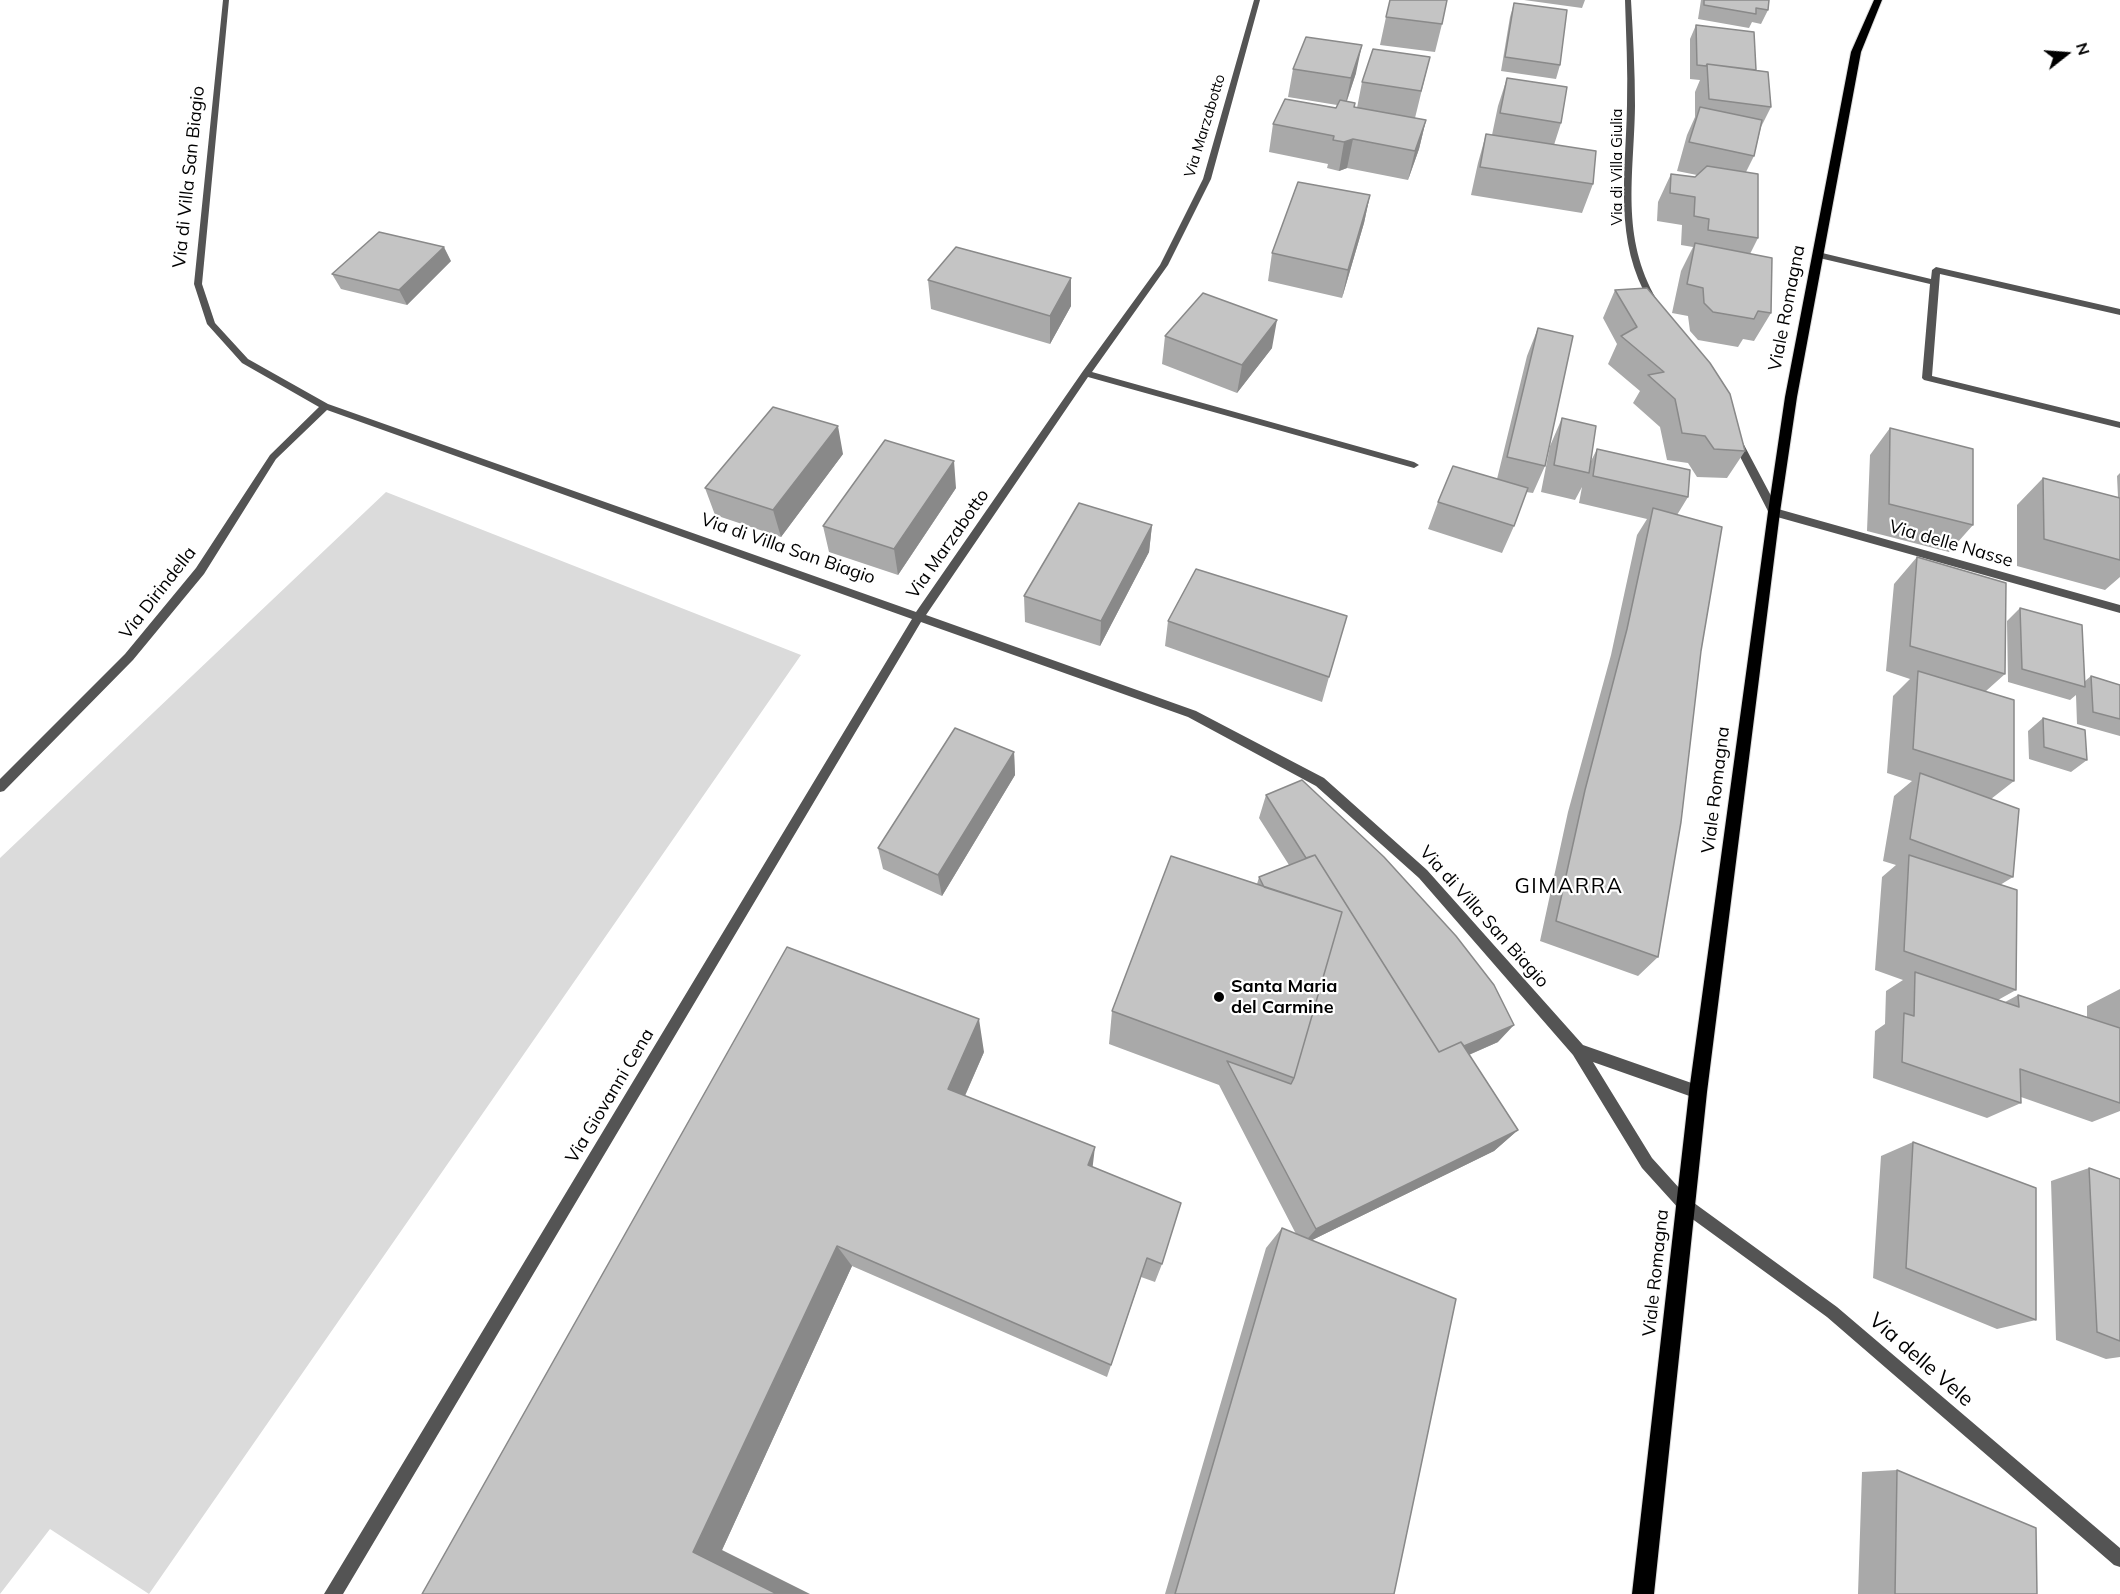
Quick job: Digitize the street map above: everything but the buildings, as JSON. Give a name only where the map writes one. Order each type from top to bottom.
[{"type":"main road","name":"Viale Romagna","points":[[1643,1594],[1698,1092],[1774,512],[1791,397],[1856,52],[1878,0]]},
{"type":"street","name":"Via di Villa San Biagio","points":[[226,0],[198,284],[211,324],[245,361],[324,406],[1192,714],[1320,782],[1423,874],[1578,1050],[1647,1163],[1685,1205]]},
{"type":"street","name":"Via Marzabotto","points":[[919,616],[1086,373],[1164,265],[1207,178],[1257,0]]},
{"type":"street","name":"Via di Villa Giulia","points":[[1628,0],[1631,104],[1629,225],[1636,267],[1647,292],[1661,311]]},
{"type":"street","points":[[1818,255],[1935,282]]},
{"type":"street","points":[[2120,312],[1936,270],[1927,378],[2120,425]]},
{"type":"street","points":[[1086,373],[1414,465]]},
{"type":"street","name":"Via Dirindella","points":[[0,787],[129,657],[200,571],[273,457],[324,406]]},
{"type":"street","points":[[1734,435],[1774,512]]},
{"type":"street","name":"Via delle Nasse","points":[[1774,512],[2120,609]]},
{"type":"street","name":"Via Giovanni Cena","points":[[333,1594],[919,616]]},
{"type":"street","name":"Via di Villa San Biagio","points":[[1578,1050],[1698,1092]]},
{"type":"street","name":"Via delle Vele","points":[[1685,1205],[1832,1312],[2120,1559]]},
{"type":"shaded area","points":[[386,492],[801,655],[149,1594],[50,1529],[0,1594],[0,858]]},
{"type":"place","name":"Santa Maria del Carmine","points":[[1219,997]]},
{"type":"district","name":"GIMARRA","points":[[1569,887]]}]
